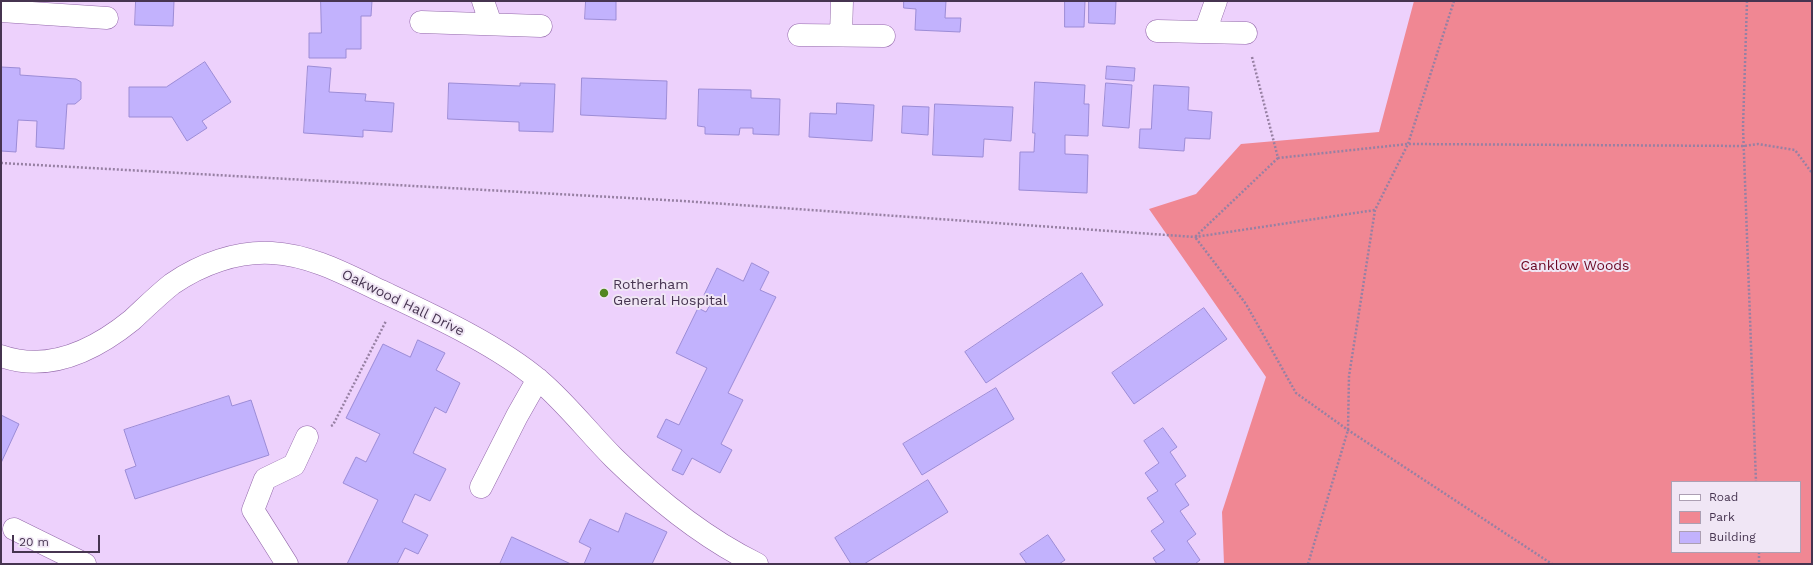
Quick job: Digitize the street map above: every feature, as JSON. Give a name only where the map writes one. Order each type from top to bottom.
[{"type":"street","points":[[483,1],[491,24]]},
{"type":"street","points":[[841,35],[842,1]]},
{"type":"street","points":[[1205,32],[1216,1]]},
{"type":"street","points":[[1,11],[54,8],[107,18]]},
{"type":"street","points":[[421,22],[541,26]]},
{"type":"street","points":[[1156,31],[1246,34]]},
{"type":"street","points":[[799,34],[884,36]]},
{"type":"street","name":"Oakwood Hall Drive","points":[[1,356],[22,361],[49,362],[79,354],[107,339],[172,284],[200,268],[230,257],[248,253],[293,255],[343,273],[486,344],[538,379],[561,400],[614,458],[659,499],[732,558],[757,564]]},
{"type":"street","points":[[481,487],[517,416],[538,379]]},
{"type":"street","points":[[287,564],[253,510],[265,479],[294,465],[307,437]]},
{"type":"street","points":[[14,529],[85,564]]},
{"type":"path","points":[[1308,564],[1348,430],[1349,376],[1375,210],[1408,144],[1454,1]]},
{"type":"path","points":[[1747,1],[1744,146],[1756,481]]},
{"type":"path","points":[[1246,34],[1278,158]]},
{"type":"path","points":[[1195,237],[1278,158],[1408,144],[1744,146],[1758,144],[1795,150],[1812,172]]},
{"type":"path","points":[[1,163],[676,200],[1195,237],[1375,210]]},
{"type":"path","points":[[1195,237],[1246,304],[1296,393],[1348,430],[1552,564]]},
{"type":"path","points":[[307,437],[333,425],[398,299]]},
{"type":"path","points":[[1759,553],[1759,564]]},
{"type":"green space","name":"Canklow Woods","points":[[1414,1],[1812,1],[1812,564],[1224,564],[1222,512],[1266,377],[1149,209],[1196,194],[1241,144],[1379,132]]},
{"type":"building","points":[[136,1],[174,1],[173,26],[135,25]]},
{"type":"building","points":[[321,1],[372,1],[371,16],[361,16],[361,49],[346,49],[346,58],[309,58],[309,33],[321,33]]},
{"type":"building","points":[[586,1],[616,1],[616,20],[585,19]]},
{"type":"building","points":[[904,1],[946,1],[945,18],[961,18],[960,32],[915,30],[916,9],[904,8]]},
{"type":"building","points":[[1065,1],[1085,1],[1084,27],[1065,27]]},
{"type":"building","points":[[1089,1],[1116,1],[1115,24],[1089,23]]},
{"type":"building","points":[[205,62],[231,102],[202,121],[207,128],[187,141],[172,117],[129,117],[129,87],[166,87]]},
{"type":"building","points":[[308,66],[331,68],[329,92],[366,94],[365,101],[394,103],[392,132],[363,130],[363,137],[304,133]]},
{"type":"building","points":[[1107,66],[1135,68],[1134,81],[1106,79]]},
{"type":"building","points":[[1,67],[20,68],[20,75],[76,79],[81,82],[81,99],[75,104],[67,104],[64,149],[36,147],[37,121],[18,120],[16,152],[1,151]]},
{"type":"building","points":[[582,78],[667,81],[666,119],[581,115]]},
{"type":"building","points":[[1035,82],[1085,85],[1084,104],[1089,104],[1088,136],[1065,135],[1065,154],[1088,155],[1087,193],[1019,190],[1020,152],[1034,152],[1035,133],[1033,133]]},
{"type":"building","points":[[449,83],[520,86],[520,83],[555,84],[553,132],[519,131],[519,122],[448,119]]},
{"type":"building","points":[[1106,83],[1132,85],[1129,128],[1103,126]]},
{"type":"building","points":[[1154,85],[1189,87],[1188,110],[1212,112],[1210,139],[1185,138],[1184,151],[1139,148],[1140,129],[1151,129]]},
{"type":"building","points":[[699,89],[751,90],[751,98],[780,99],[779,135],[753,134],[753,128],[740,128],[739,135],[705,134],[705,127],[698,126]]},
{"type":"building","points":[[837,103],[874,105],[872,141],[809,137],[810,113],[836,114]]},
{"type":"building","points":[[935,104],[1013,107],[1011,141],[984,139],[983,157],[933,155]]},
{"type":"building","points":[[903,106],[929,107],[928,135],[902,133]]},
{"type":"building","points":[[752,263],[769,272],[760,290],[776,297],[728,393],[743,400],[721,444],[732,450],[720,473],[692,458],[683,475],[672,470],[682,450],[657,437],[666,419],[679,425],[707,368],[676,353],[698,308],[706,312],[713,300],[704,295],[717,268],[743,281]]},
{"type":"building","points":[[1082,273],[1103,305],[986,383],[965,352]]},
{"type":"building","points":[[1204,308],[1227,339],[1134,404],[1112,373]]},
{"type":"building","points":[[418,340],[445,353],[436,370],[460,383],[446,413],[435,407],[413,453],[446,469],[430,501],[415,494],[402,522],[428,535],[418,554],[405,548],[397,564],[347,564],[378,500],[343,483],[356,457],[366,462],[380,434],[346,418],[383,344],[410,357]]},
{"type":"building","points":[[996,388],[1014,419],[922,475],[903,444]]},
{"type":"building","points":[[229,396],[232,406],[251,400],[269,455],[135,499],[125,470],[136,466],[124,430]]},
{"type":"building","points":[[1,415],[19,424],[1,463]]},
{"type":"building","points":[[1163,428],[1177,447],[1170,452],[1186,476],[1175,484],[1189,505],[1180,511],[1196,534],[1187,541],[1200,560],[1195,564],[1157,564],[1153,558],[1165,550],[1151,531],[1164,522],[1147,498],[1158,491],[1145,473],[1159,463],[1144,441]]},
{"type":"building","points":[[928,480],[948,512],[864,564],[851,564],[835,538]]},
{"type":"building","points":[[626,513],[667,532],[652,564],[584,564],[591,548],[579,542],[590,519],[618,532]]},
{"type":"building","points":[[1048,535],[1065,560],[1059,564],[1027,564],[1020,554]]},
{"type":"building","points":[[512,537],[571,564],[500,564]]},
{"type":"place","name":"Rotherham General Hospital","points":[[604,293]]}]
